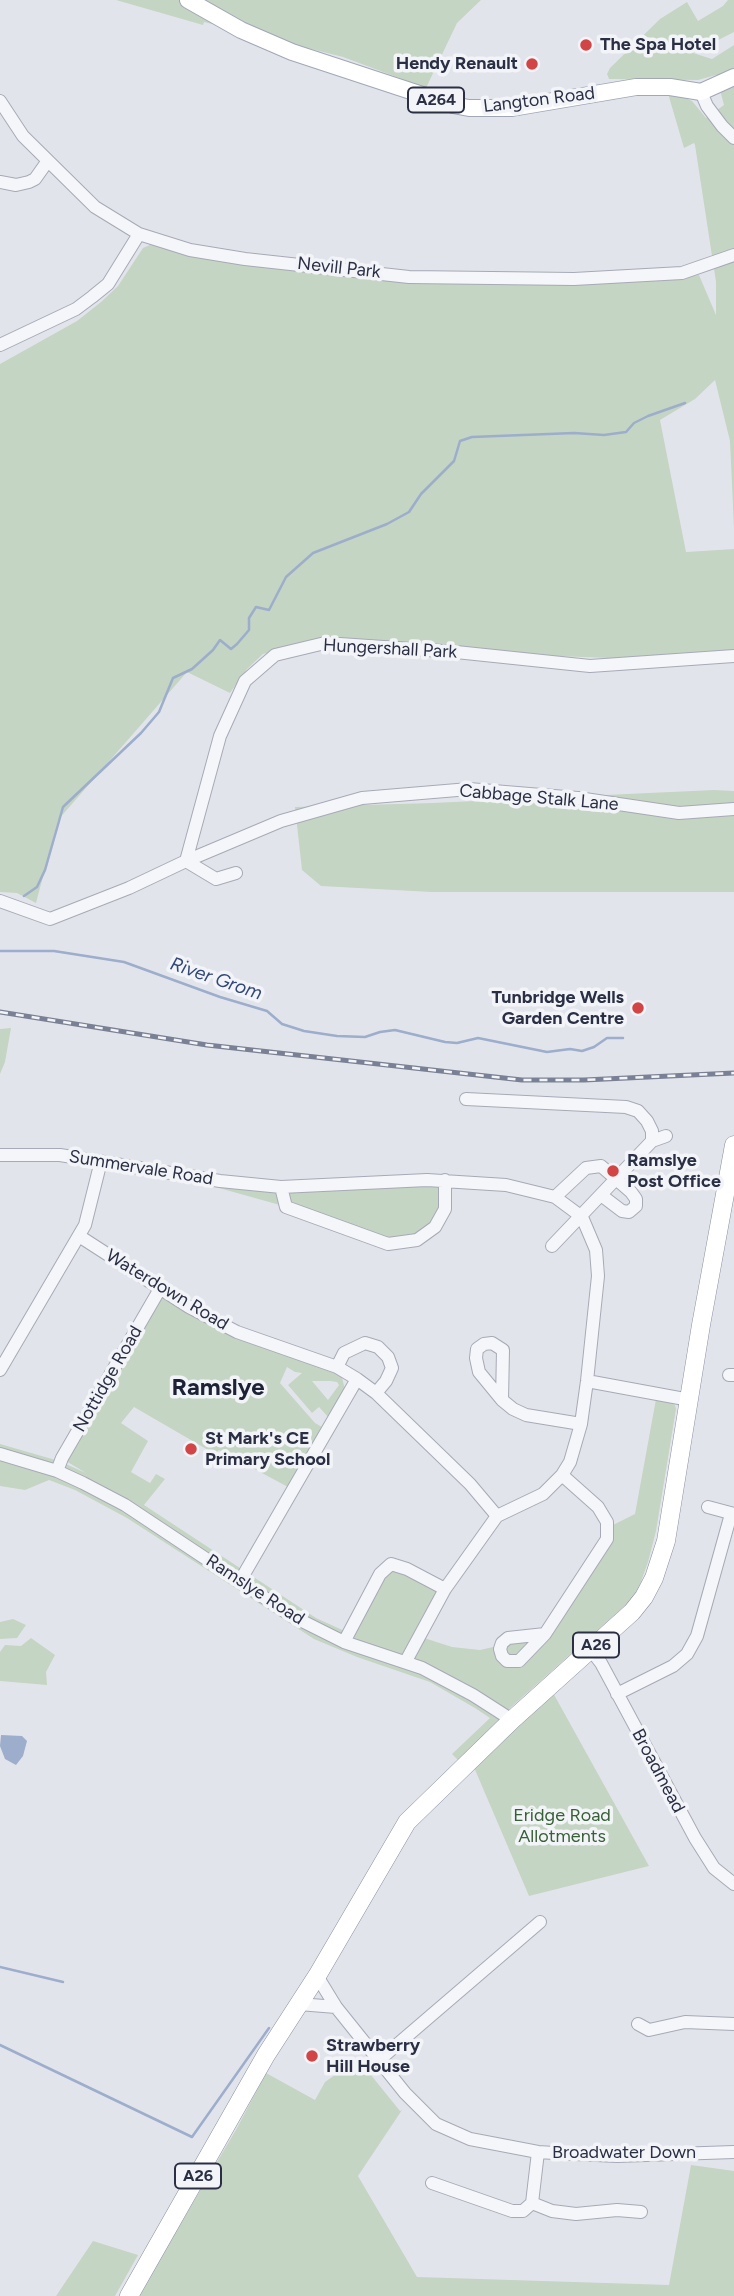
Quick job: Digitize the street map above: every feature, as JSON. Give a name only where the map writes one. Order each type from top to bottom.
[{"type":"highway","name":"A26","points":[[129,2296],[266,2055],[317,1976],[407,1822],[645,1597],[666,1541],[734,1145]]},
{"type":"main road","name":"Langton Road","points":[[197,2],[241,30],[292,51],[469,108],[512,108],[636,87],[670,87],[701,92]]},
{"type":"main road","points":[[701,92],[734,77]]},
{"type":"street","points":[[701,92],[707,106],[734,138]]},
{"type":"street","name":"Nevill Park","points":[[0,101],[12,122],[47,162],[95,207],[139,234],[190,250],[245,259],[415,277],[574,279],[682,273],[734,255]]},
{"type":"street","points":[[0,182],[16,185],[29,182],[41,173],[47,162]]},
{"type":"street","points":[[0,345],[76,309],[92,297],[108,284],[139,234]]},
{"type":"street","name":"Hungershall Park","points":[[186,861],[220,736],[245,681],[275,654],[325,643],[456,652],[590,666],[734,656]]},
{"type":"street","name":"Cabbage Stalk Lane","points":[[0,901],[50,919],[129,888],[281,821],[362,798],[469,789],[578,798],[679,813],[734,809]]},
{"type":"street","points":[[186,861],[216,879],[236,873]]},
{"type":"street","points":[[466,1099],[518,1105],[626,1107],[638,1111],[647,1121],[652,1131],[652,1141]]},
{"type":"street","points":[[552,1246],[652,1141],[666,1136]]},
{"type":"street","name":"Summervale Road","points":[[0,1155],[60,1155],[220,1181],[281,1187],[445,1180],[506,1185],[536,1190],[555,1197],[582,1217]]},
{"type":"street","points":[[0,1370],[85,1225],[101,1161]]},
{"type":"street","points":[[555,1197],[586,1168],[601,1166],[636,1199],[636,1206],[629,1212],[622,1211],[601,1195]]},
{"type":"street","points":[[281,1187],[286,1207],[388,1244],[416,1240],[435,1227],[444,1209],[445,1180]]},
{"type":"street","points":[[406,1661],[445,1589],[497,1516],[543,1494],[562,1475],[570,1462],[587,1381],[598,1276],[596,1250],[582,1217]]},
{"type":"street","name":"Waterdown Road","points":[[79,1236],[190,1307],[237,1332],[337,1367],[356,1379],[376,1393],[470,1484],[497,1516]]},
{"type":"street","name":"Nottidge Road","points":[[57,1471],[161,1287]]},
{"type":"street","points":[[337,1367],[344,1353],[365,1343],[378,1347],[388,1357],[392,1368],[376,1393]]},
{"type":"street","points":[[240,1581],[356,1379]]},
{"type":"street","points":[[587,1381],[690,1400]]},
{"type":"street","points":[[502,1401],[526,1415],[580,1424]]},
{"type":"street","name":"Ramslye Road","points":[[0,1454],[57,1471],[125,1504],[292,1616],[344,1642],[406,1661],[473,1695],[512,1720]]},
{"type":"street","points":[[545,1634],[607,1539],[607,1522],[598,1507],[562,1475]]},
{"type":"street","points":[[617,1694],[673,1666],[687,1654],[697,1636],[732,1514],[708,1507]]},
{"type":"street","points":[[344,1642],[380,1574],[391,1564],[407,1569],[445,1589]]},
{"type":"street","name":"Broadmead","points":[[591,1650],[601,1663],[695,1838],[714,1868],[734,1884]]},
{"type":"street","points":[[378,2061],[540,1922]]},
{"type":"street","name":"Broadwater Down","points":[[317,1976],[336,2007],[378,2061],[436,2124],[470,2138],[538,2152],[617,2156],[734,2152]]},
{"type":"street","points":[[299,2004],[336,2007]]},
{"type":"street","points":[[639,2024],[649,2030],[685,2022],[734,2024]]},
{"type":"street","points":[[432,2183],[512,2211],[523,2211],[533,2203],[538,2152]]},
{"type":"street","points":[[533,2203],[552,2211],[576,2214],[617,2210],[641,2212]]},
{"type":"green space","points":[[116,0],[481,0],[457,23],[426,88],[343,57],[204,22],[203,25]]},
{"type":"green space","points":[[728,0],[734,0],[734,32],[693,53],[712,59],[734,45],[734,528],[730,441],[715,380],[695,399],[660,420],[686,552],[734,549],[734,652],[637,659],[555,656],[327,638],[263,654],[247,669],[230,693],[187,672],[58,820],[36,903],[17,893],[0,892],[0,364],[77,321],[118,286],[143,248],[152,244],[194,256],[354,275],[514,285],[621,282],[699,275],[716,315],[716,282],[695,145],[694,143],[684,148],[667,90],[692,101],[706,118],[724,105],[716,75],[698,80],[609,79],[607,74],[660,19],[687,2],[698,21]]},
{"type":"green space","points":[[734,791],[734,892],[431,892],[321,886],[302,870],[295,807]]},
{"type":"green space","points":[[11,1028],[5,1062],[0,1074],[0,1029]]},
{"type":"green space","points":[[444,1181],[443,1209],[416,1239],[389,1243],[287,1207],[219,1188],[220,1182]]},
{"type":"green space","points":[[161,1288],[189,1308],[340,1369],[345,1390],[329,1418],[319,1407],[312,1413],[288,1385],[302,1373],[287,1367],[280,1383],[315,1423],[322,1427],[288,1487],[219,1450],[215,1454],[134,1407],[121,1423],[148,1441],[131,1472],[150,1483],[156,1474],[165,1479],[144,1505],[316,1618],[349,1633],[391,1566],[442,1590],[418,1636],[452,1647],[480,1650],[546,1635],[611,1526],[635,1514],[656,1399],[675,1405],[656,1531],[638,1590],[629,1602],[509,1709],[502,1716],[507,1720],[462,1764],[452,1754],[490,1718],[475,1708],[430,1682],[314,1639],[127,1518],[75,1490],[49,1480],[25,1490],[0,1486],[0,1444],[59,1461],[86,1473],[66,1461],[143,1331]],"holes":[[[312,1381],[330,1381],[339,1385],[328,1400]]]},
{"type":"green space","points":[[13,1619],[26,1625],[17,1638],[0,1639],[0,1622]]},
{"type":"green space","points":[[31,1638],[55,1655],[46,1672],[47,1685],[0,1681],[0,1652],[5,1645],[21,1646]]},
{"type":"green space","name":"Eridge Road Allotments","points":[[552,1691],[649,1866],[529,1896],[473,1765]]},
{"type":"green space","points":[[358,2059],[400,2111],[402,2110],[358,2176],[417,2277],[669,2285],[691,2165],[734,2171],[734,2296],[138,2296],[237,2128],[266,2073],[315,2100],[325,2082]]},
{"type":"green space","points":[[93,2241],[138,2255],[115,2296],[56,2296]]},
{"type":"water","points":[[1,1735],[22,1736],[27,1741],[23,1756],[16,1765],[5,1759],[0,1746]]},
{"type":"waterway","points":[[24,896],[37,887],[45,870],[63,807],[141,733],[159,712],[173,678],[192,669],[220,640],[231,649],[237,644],[249,630],[249,618],[256,607],[269,610],[286,577],[313,553],[387,524],[409,512],[421,494],[454,461],[460,441],[472,437],[574,433],[604,435],[626,432],[634,423],[648,416],[685,403]]},
{"type":"waterway","name":"River Grom","points":[[0,951],[54,951],[124,962],[267,1011],[282,1024],[304,1031],[337,1036],[365,1037],[395,1030],[445,1042],[457,1043],[478,1038],[547,1052],[570,1049],[582,1051],[607,1038],[623,1038]]},
{"type":"waterway","points":[[0,1967],[63,1982]]},
{"type":"waterway","points":[[0,2045],[192,2137],[269,2028]]},
{"type":"railway","points":[[0,1012],[207,1045],[522,1080],[734,1073]]},
{"type":"place","name":"The Spa Hotel","points":[[586,45]]},
{"type":"place","name":"Hendy Renault","points":[[532,64]]},
{"type":"place","name":"Tunbridge Wells Garden Centre","points":[[638,1008]]},
{"type":"place","name":"Ramslye Post Office","points":[[613,1171]]},
{"type":"place","name":"St Mark's CE Primary School","points":[[191,1449]]},
{"type":"place","name":"Strawberry Hill House","points":[[312,2056]]},
{"type":"district","name":"Ramslye","points":[[218,1388]]}]
